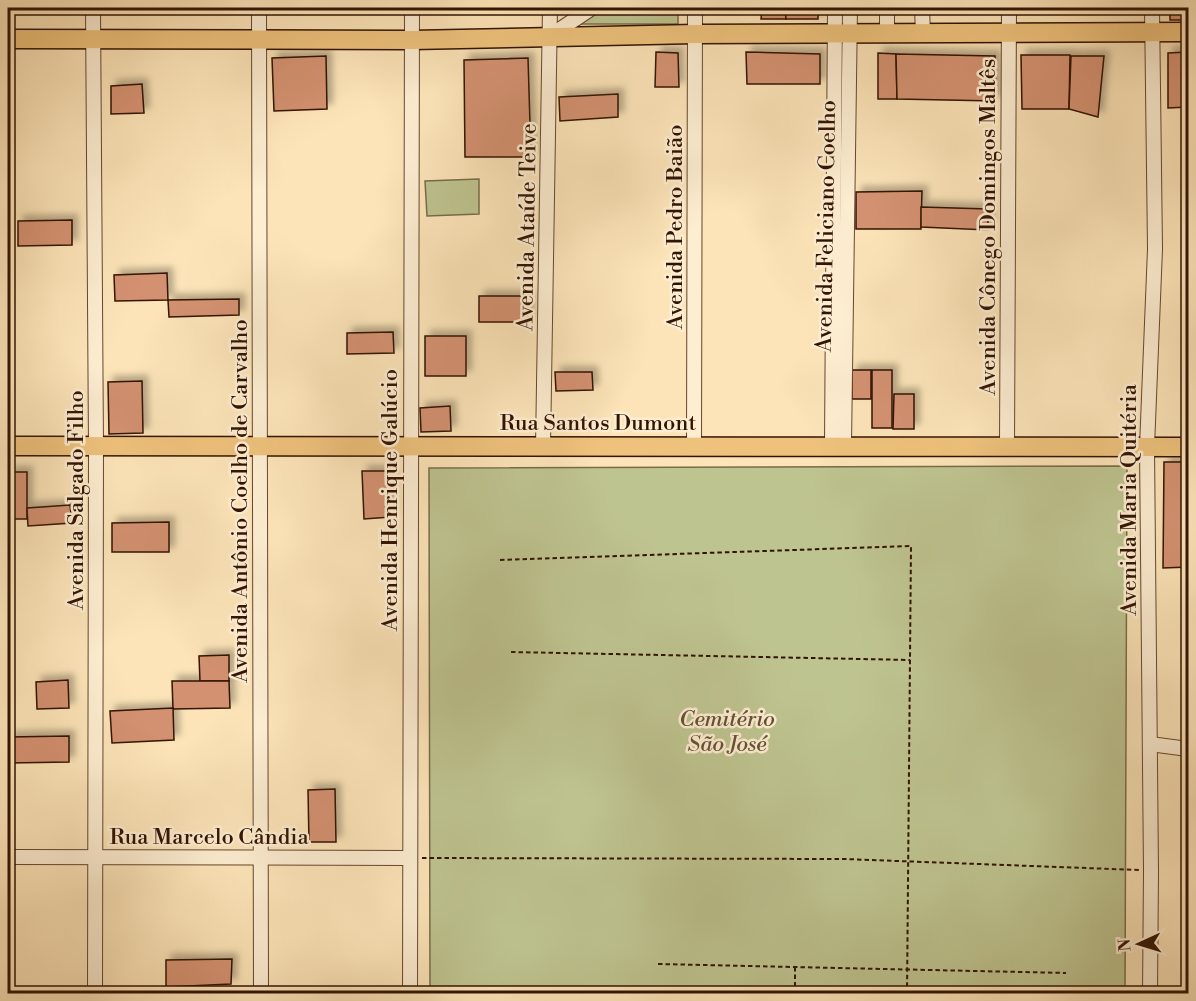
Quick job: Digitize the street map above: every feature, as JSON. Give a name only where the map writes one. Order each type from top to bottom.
[{"type":"main road","points":[[8,39],[412,40],[695,34],[1188,33]]},
{"type":"main road","name":"Rua Santos Dumont","points":[[8,446],[1188,447]]},
{"type":"street","name":"Avenida Salgado Filho","points":[[93,8],[96,447],[95,993]]},
{"type":"street","name":"Avenida Antônio Coelho de Carvalho","points":[[260,8],[261,993]]},
{"type":"street","name":"Avenida Henrique Galúcio","points":[[410,993],[412,8]]},
{"type":"street","name":"Avenida Ataíde Teive","points":[[543,447],[550,8]]},
{"type":"street","points":[[550,36],[592,8]]},
{"type":"street","name":"Avenida Pedro Baião","points":[[694,446],[695,8]]},
{"type":"street","name":"Avenida Feliciano Coelho","points":[[835,8],[842,34]]},
{"type":"street","name":"Avenida Feliciano Coelho","points":[[838,445],[842,34],[849,8]]},
{"type":"street","points":[[887,8],[887,34]]},
{"type":"street","points":[[922,8],[923,34]]},
{"type":"street","name":"Avenida Cônego Domingos Maltês","points":[[1007,447],[1009,8]]},
{"type":"street","name":"Avenida Maria Quitéria","points":[[1150,993],[1147,447],[1155,249],[1152,8]]},
{"type":"street","points":[[1150,744],[1188,749]]},
{"type":"street","name":"Rua Marcelo Cândia","points":[[8,856],[410,858]]},
{"type":"path","points":[[500,560],[911,546],[907,993]]},
{"type":"path","points":[[510,652],[910,660]]},
{"type":"path","points":[[410,858],[908,861],[1151,871]]},
{"type":"path","points":[[658,964],[1066,973]]},
{"type":"path","points":[[795,968],[795,993]]},
{"type":"green space","points":[[604,8],[678,8],[678,24],[576,24]]},
{"type":"green space","points":[[479,179],[479,214],[427,216],[425,181]]},
{"type":"green space","name":"Cemitério São José","points":[[1127,466],[1125,993],[430,993],[429,468]]},
{"type":"building","points":[[762,8],[785,8],[786,19],[761,19]]},
{"type":"building","points":[[785,8],[818,8],[818,19],[786,19]]},
{"type":"building","points":[[1170,8],[1188,8],[1188,20],[1170,20]]},
{"type":"building","points":[[656,52],[678,53],[679,87],[655,87]]},
{"type":"building","points":[[746,52],[820,54],[820,84],[747,84]]},
{"type":"building","points":[[1188,52],[1188,107],[1168,108],[1168,53]]},
{"type":"building","points":[[878,53],[896,54],[897,99],[878,99]]},
{"type":"building","points":[[896,54],[995,56],[996,101],[897,99]]},
{"type":"building","points":[[1021,55],[1070,55],[1069,109],[1022,109]]},
{"type":"building","points":[[326,56],[327,109],[274,111],[272,58]]},
{"type":"building","points":[[1071,56],[1104,56],[1098,117],[1069,109]]},
{"type":"building","points":[[528,58],[531,157],[465,157],[464,60]]},
{"type":"building","points":[[142,84],[144,113],[111,114],[111,86]]},
{"type":"building","points":[[618,94],[618,117],[560,121],[559,97]]},
{"type":"building","points":[[922,191],[921,229],[856,229],[856,192]]},
{"type":"building","points":[[921,207],[988,209],[988,230],[921,227]]},
{"type":"building","points":[[72,220],[72,245],[18,246],[18,221]]},
{"type":"building","points":[[167,273],[168,300],[115,301],[114,275]]},
{"type":"building","points":[[479,296],[528,296],[528,322],[479,322]]},
{"type":"building","points":[[239,299],[239,315],[169,317],[168,300]]},
{"type":"building","points":[[393,332],[394,353],[347,354],[347,333]]},
{"type":"building","points":[[425,336],[466,336],[466,376],[425,376]]},
{"type":"building","points":[[852,370],[871,370],[871,399],[852,399]]},
{"type":"building","points":[[872,370],[892,370],[892,428],[872,428]]},
{"type":"building","points":[[555,372],[592,372],[593,390],[556,391]]},
{"type":"building","points":[[142,381],[143,433],[109,434],[108,382]]},
{"type":"building","points":[[894,394],[914,394],[914,429],[893,429]]},
{"type":"building","points":[[450,406],[451,431],[421,432],[420,408]]},
{"type":"building","points":[[1164,462],[1188,462],[1188,567],[1163,568]]},
{"type":"building","points":[[362,471],[390,471],[391,517],[364,519]]},
{"type":"building","points":[[8,472],[27,472],[27,519],[8,519]]},
{"type":"building","points":[[70,505],[72,523],[28,526],[27,508]]},
{"type":"building","points":[[169,522],[169,552],[112,552],[112,523]]},
{"type":"building","points":[[229,655],[229,681],[200,681],[199,656]]},
{"type":"building","points":[[68,680],[69,708],[37,709],[36,682]]},
{"type":"building","points":[[172,681],[229,681],[230,708],[173,709]]},
{"type":"building","points":[[173,708],[174,740],[112,743],[110,711]]},
{"type":"building","points":[[69,736],[69,762],[8,763],[8,737]]},
{"type":"building","points":[[335,789],[336,842],[309,842],[308,790]]},
{"type":"building","points":[[232,959],[231,984],[166,987],[166,960]]}]
